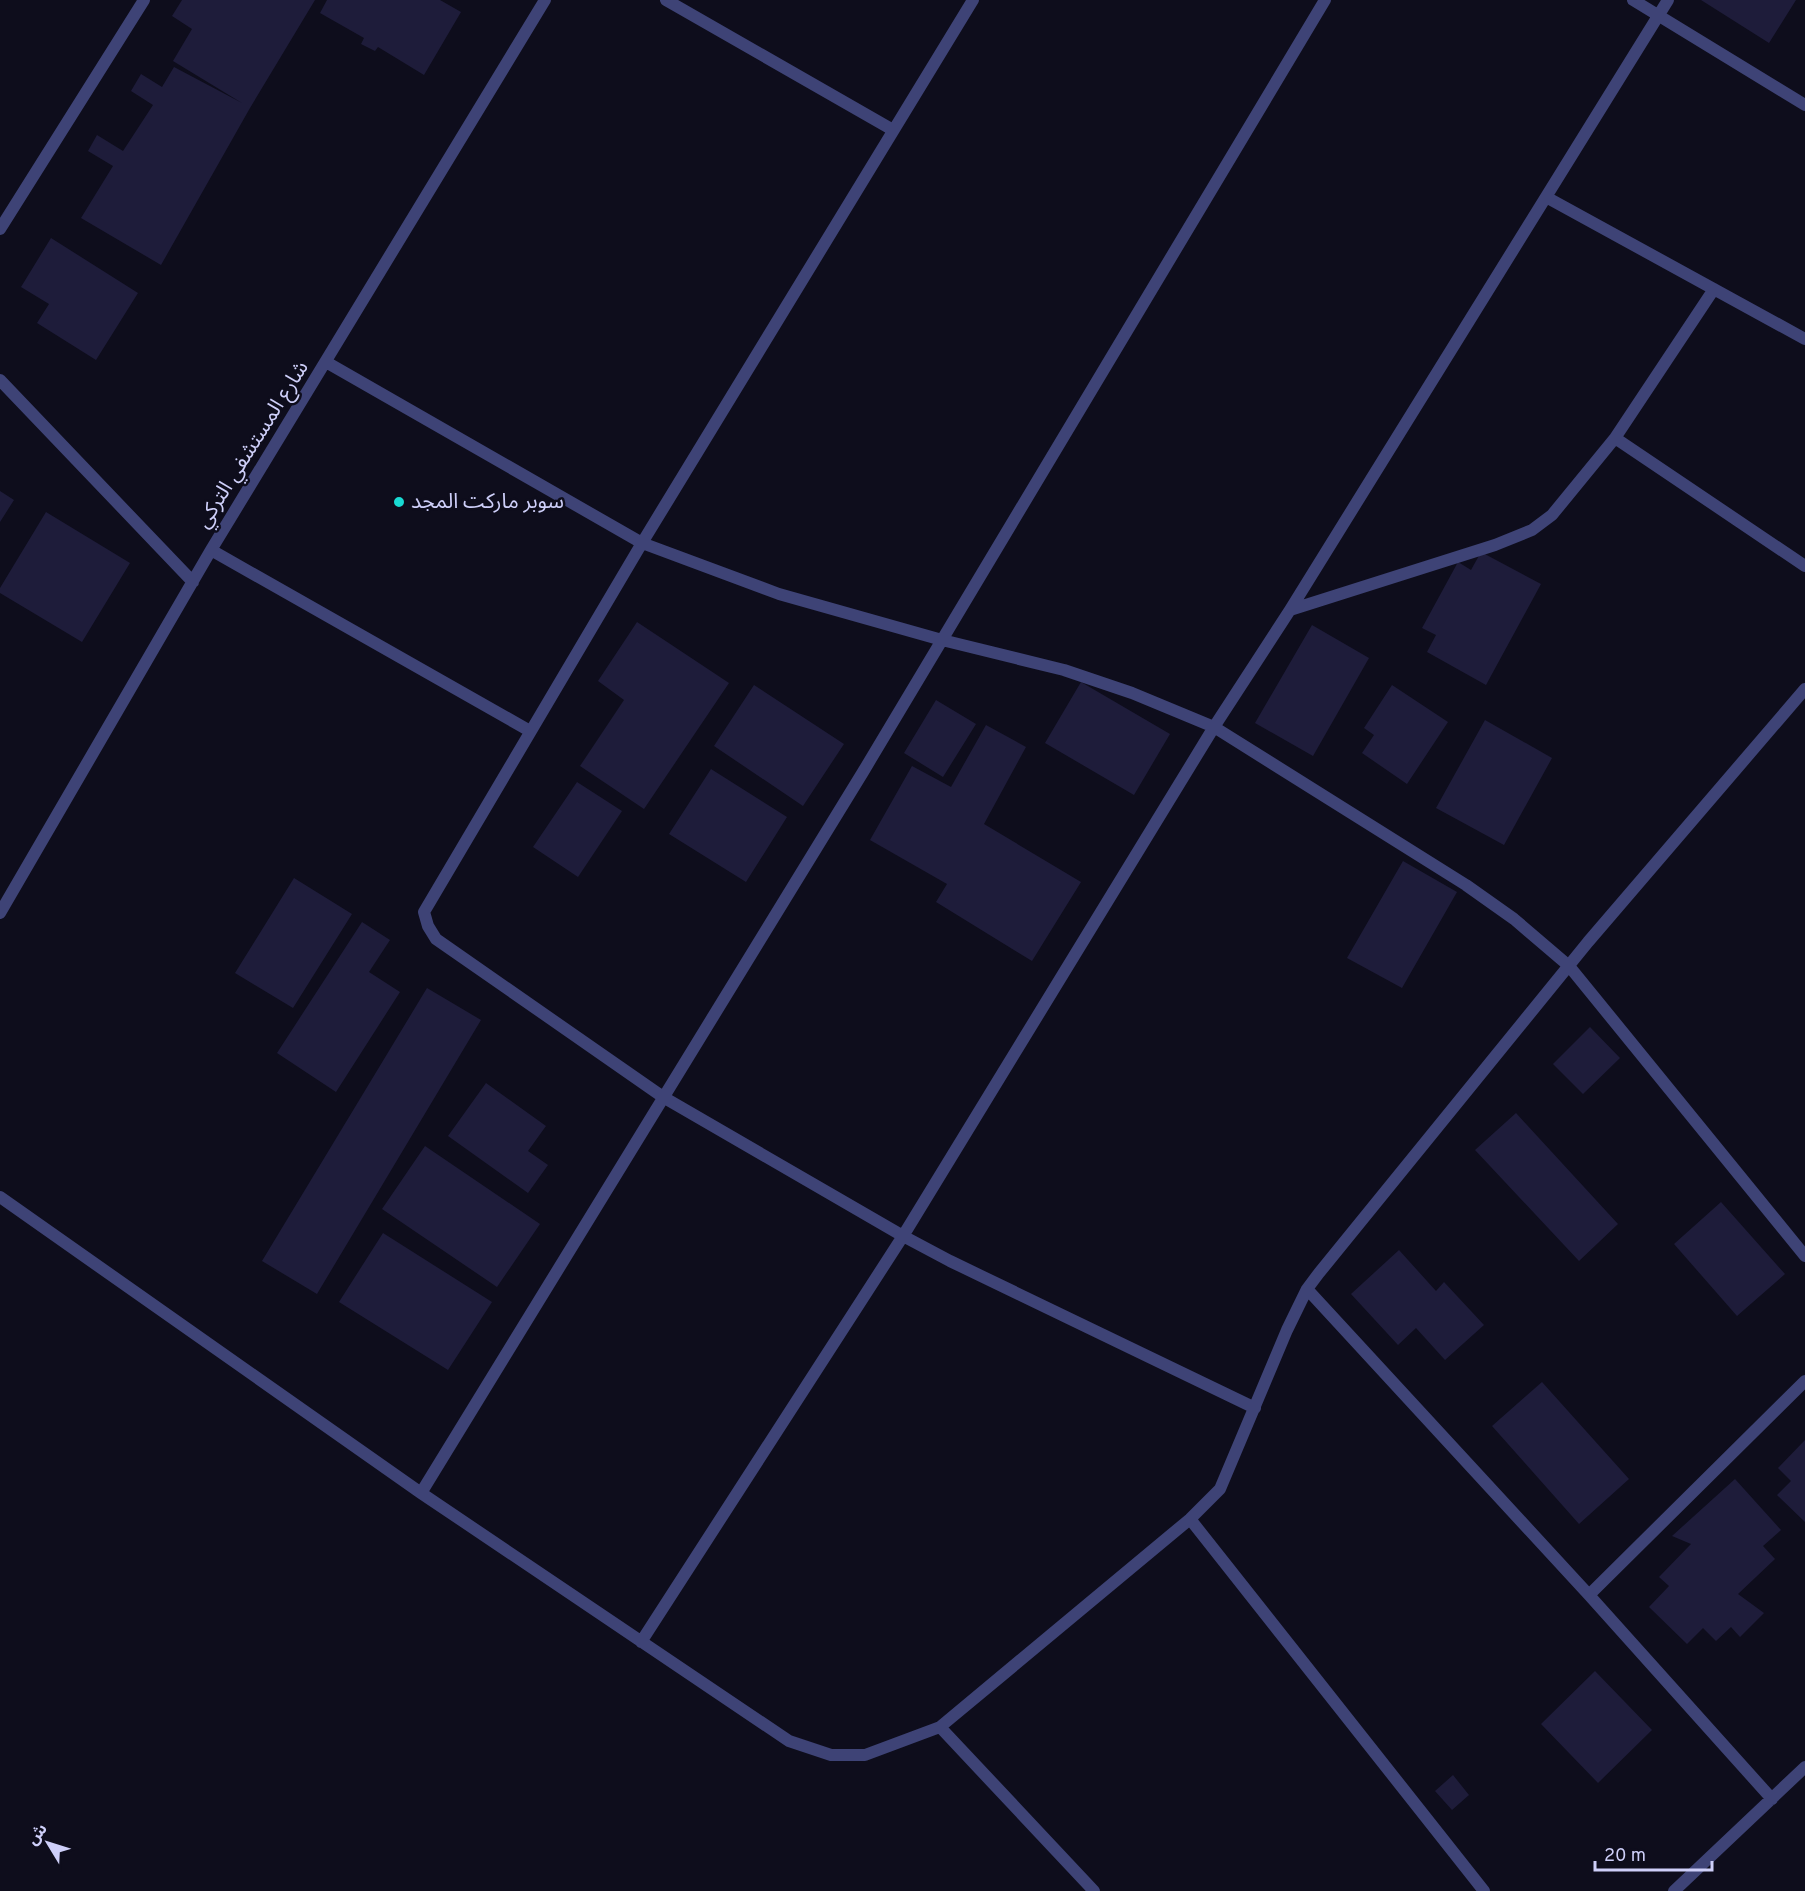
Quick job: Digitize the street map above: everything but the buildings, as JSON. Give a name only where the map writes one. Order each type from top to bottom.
[{"type":"street","points":[[0,229],[144,0]]},
{"type":"street","name":"شارع المستشفي التركي","points":[[0,913],[211,550],[545,0]]},
{"type":"street","points":[[666,0],[893,130]]},
{"type":"street","points":[[973,0],[642,543],[424,912],[428,927],[436,939],[663,1097],[950,1261],[1255,1408]]},
{"type":"street","points":[[421,1493],[942,639],[1325,0]]},
{"type":"street","points":[[1633,0],[1805,105]]},
{"type":"street","points":[[641,1642],[903,1236],[1214,727],[1290,610],[1668,0]]},
{"type":"street","points":[[1546,197],[1805,339]]},
{"type":"street","points":[[1290,610],[1495,545],[1532,530],[1552,515],[1615,438],[1714,290]]},
{"type":"street","points":[[326,362],[642,543],[779,594],[1064,670],[1132,693],[1214,727],[1466,885],[1514,919],[1569,966],[1805,1256]]},
{"type":"street","points":[[0,380],[193,582]]},
{"type":"street","points":[[1615,438],[1805,566]]},
{"type":"street","points":[[211,550],[530,731]]},
{"type":"street","points":[[0,1197],[421,1493],[789,1741],[831,1755],[865,1755],[940,1727],[1190,1520],[1220,1489],[1287,1330],[1307,1289],[1569,966],[1805,689]]},
{"type":"street","points":[[1307,1289],[1589,1595],[1772,1799]]},
{"type":"street","points":[[1589,1595],[1805,1381]]},
{"type":"street","points":[[1190,1520],[1484,1891]]},
{"type":"street","points":[[940,1727],[1094,1891]]},
{"type":"street","points":[[1674,1891],[1805,1767]]},
{"type":"place","name":"سوبر ماركت المجد","points":[[399,502]]}]
